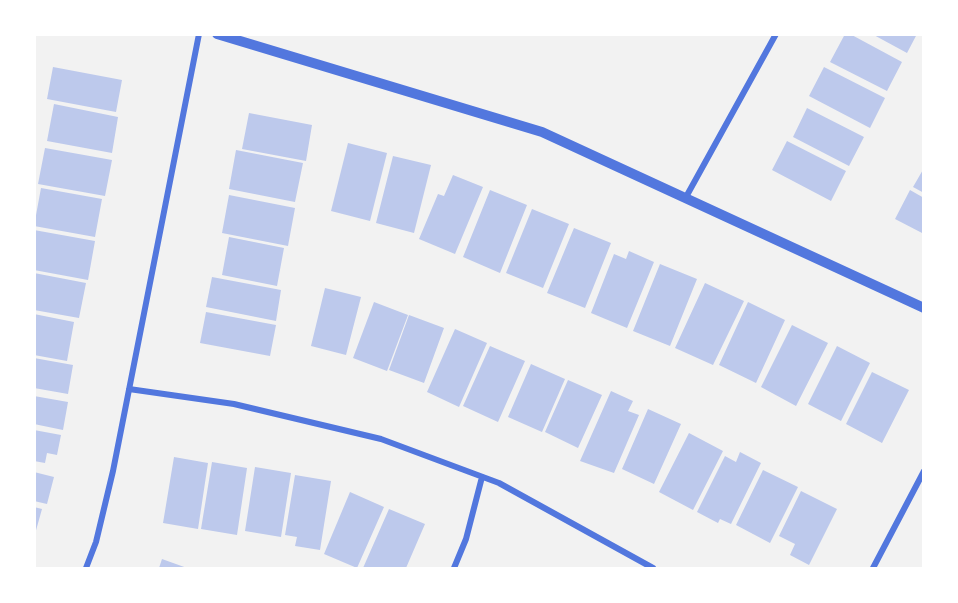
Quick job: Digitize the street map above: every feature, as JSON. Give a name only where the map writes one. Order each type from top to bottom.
[{"type":"street","points":[[86,568],[96,542],[129,389],[199,34]]},
{"type":"street","points":[[217,34],[542,132],[924,308]]},
{"type":"street","points":[[686,197],[776,34]]},
{"type":"street","points":[[129,389],[234,404],[381,439],[499,483],[653,568]]},
{"type":"street","points":[[873,568],[924,471]]},
{"type":"street","points":[[454,568],[466,539],[482,477]]},
{"type":"building","points":[[845,34],[850,34],[902,62],[887,91],[830,62]]},
{"type":"building","points":[[872,34],[917,34],[907,53]]},
{"type":"building","points":[[53,67],[122,80],[116,112],[47,99]]},
{"type":"building","points":[[824,67],[885,98],[870,128],[809,96]]},
{"type":"building","points":[[54,104],[118,117],[112,153],[47,141]]},
{"type":"building","points":[[807,108],[864,137],[849,166],[793,137]]},
{"type":"building","points":[[249,113],[312,125],[306,161],[242,149]]},
{"type":"building","points":[[787,141],[846,171],[831,201],[772,170]]},
{"type":"building","points":[[348,143],[387,153],[370,221],[331,211]]},
{"type":"building","points":[[45,148],[112,160],[105,196],[38,184]]},
{"type":"building","points":[[236,150],[303,163],[295,202],[229,189]]},
{"type":"building","points":[[393,156],[431,165],[414,233],[376,223]]},
{"type":"building","points":[[924,168],[924,193],[913,187]]},
{"type":"building","points":[[453,175],[483,187],[455,254],[419,239],[438,194],[444,196]]},
{"type":"building","points":[[41,188],[102,199],[95,237],[34,226]]},
{"type":"building","points":[[490,190],[527,205],[500,273],[463,257]]},
{"type":"building","points":[[910,190],[924,198],[924,234],[895,219]]},
{"type":"building","points":[[229,195],[295,208],[288,246],[222,233]]},
{"type":"building","points":[[532,209],[569,224],[543,288],[506,273]]},
{"type":"building","points":[[574,228],[611,243],[585,308],[547,293]]},
{"type":"building","points":[[34,230],[95,241],[88,280],[34,270]]},
{"type":"building","points":[[229,237],[284,248],[277,286],[222,275]]},
{"type":"building","points":[[629,251],[654,262],[627,328],[591,313],[614,254],[626,259]]},
{"type":"building","points":[[660,264],[697,279],[670,346],[633,331]]},
{"type":"building","points":[[34,273],[86,283],[79,318],[34,310]]},
{"type":"building","points":[[212,277],[281,290],[276,321],[206,307]]},
{"type":"building","points":[[705,283],[744,301],[713,365],[675,348]]},
{"type":"building","points":[[325,288],[361,297],[346,355],[311,346]]},
{"type":"building","points":[[374,302],[408,315],[387,371],[353,358]]},
{"type":"building","points":[[748,302],[785,320],[756,383],[719,365]]},
{"type":"building","points":[[206,312],[276,325],[270,356],[200,343]]},
{"type":"building","points":[[34,314],[74,322],[67,361],[34,355]]},
{"type":"building","points":[[409,315],[444,328],[424,383],[389,370]]},
{"type":"building","points":[[792,325],[828,343],[796,406],[761,387]]},
{"type":"building","points":[[455,329],[487,343],[459,407],[427,392]]},
{"type":"building","points":[[490,346],[525,361],[498,422],[463,406]]},
{"type":"building","points":[[837,346],[870,363],[841,421],[808,404]]},
{"type":"building","points":[[34,358],[73,365],[68,394],[34,388]]},
{"type":"building","points":[[531,364],[565,379],[542,432],[508,417]]},
{"type":"building","points":[[872,372],[909,390],[882,443],[846,424]]},
{"type":"building","points":[[568,380],[602,395],[578,448],[545,432]]},
{"type":"building","points":[[611,391],[633,401],[628,411],[639,415],[614,473],[580,461]]},
{"type":"building","points":[[34,396],[68,402],[63,430],[34,424]]},
{"type":"building","points":[[648,409],[681,424],[654,484],[622,469]]},
{"type":"building","points":[[34,430],[61,435],[57,455],[47,453],[45,463],[34,461]]},
{"type":"building","points":[[689,433],[723,451],[693,510],[659,492]]},
{"type":"building","points":[[740,452],[761,463],[731,524],[720,519],[718,523],[697,512],[725,456],[736,462]]},
{"type":"building","points":[[174,457],[208,463],[198,529],[163,523]]},
{"type":"building","points":[[212,462],[247,468],[237,535],[201,529]]},
{"type":"building","points":[[255,467],[291,473],[281,537],[245,531]]},
{"type":"building","points":[[763,470],[798,487],[770,543],[736,525]]},
{"type":"building","points":[[34,472],[54,477],[47,504],[34,501]]},
{"type":"building","points":[[295,475],[331,481],[320,550],[295,546],[297,537],[285,535]]},
{"type":"building","points":[[801,491],[837,509],[809,565],[790,555],[795,544],[779,536]]},
{"type":"building","points":[[350,492],[384,507],[357,568],[324,554]]},
{"type":"building","points":[[34,507],[42,509],[35,534],[34,534]]},
{"type":"building","points":[[389,509],[425,524],[406,568],[363,568]]},
{"type":"building","points":[[162,559],[187,568],[159,568]]}]
